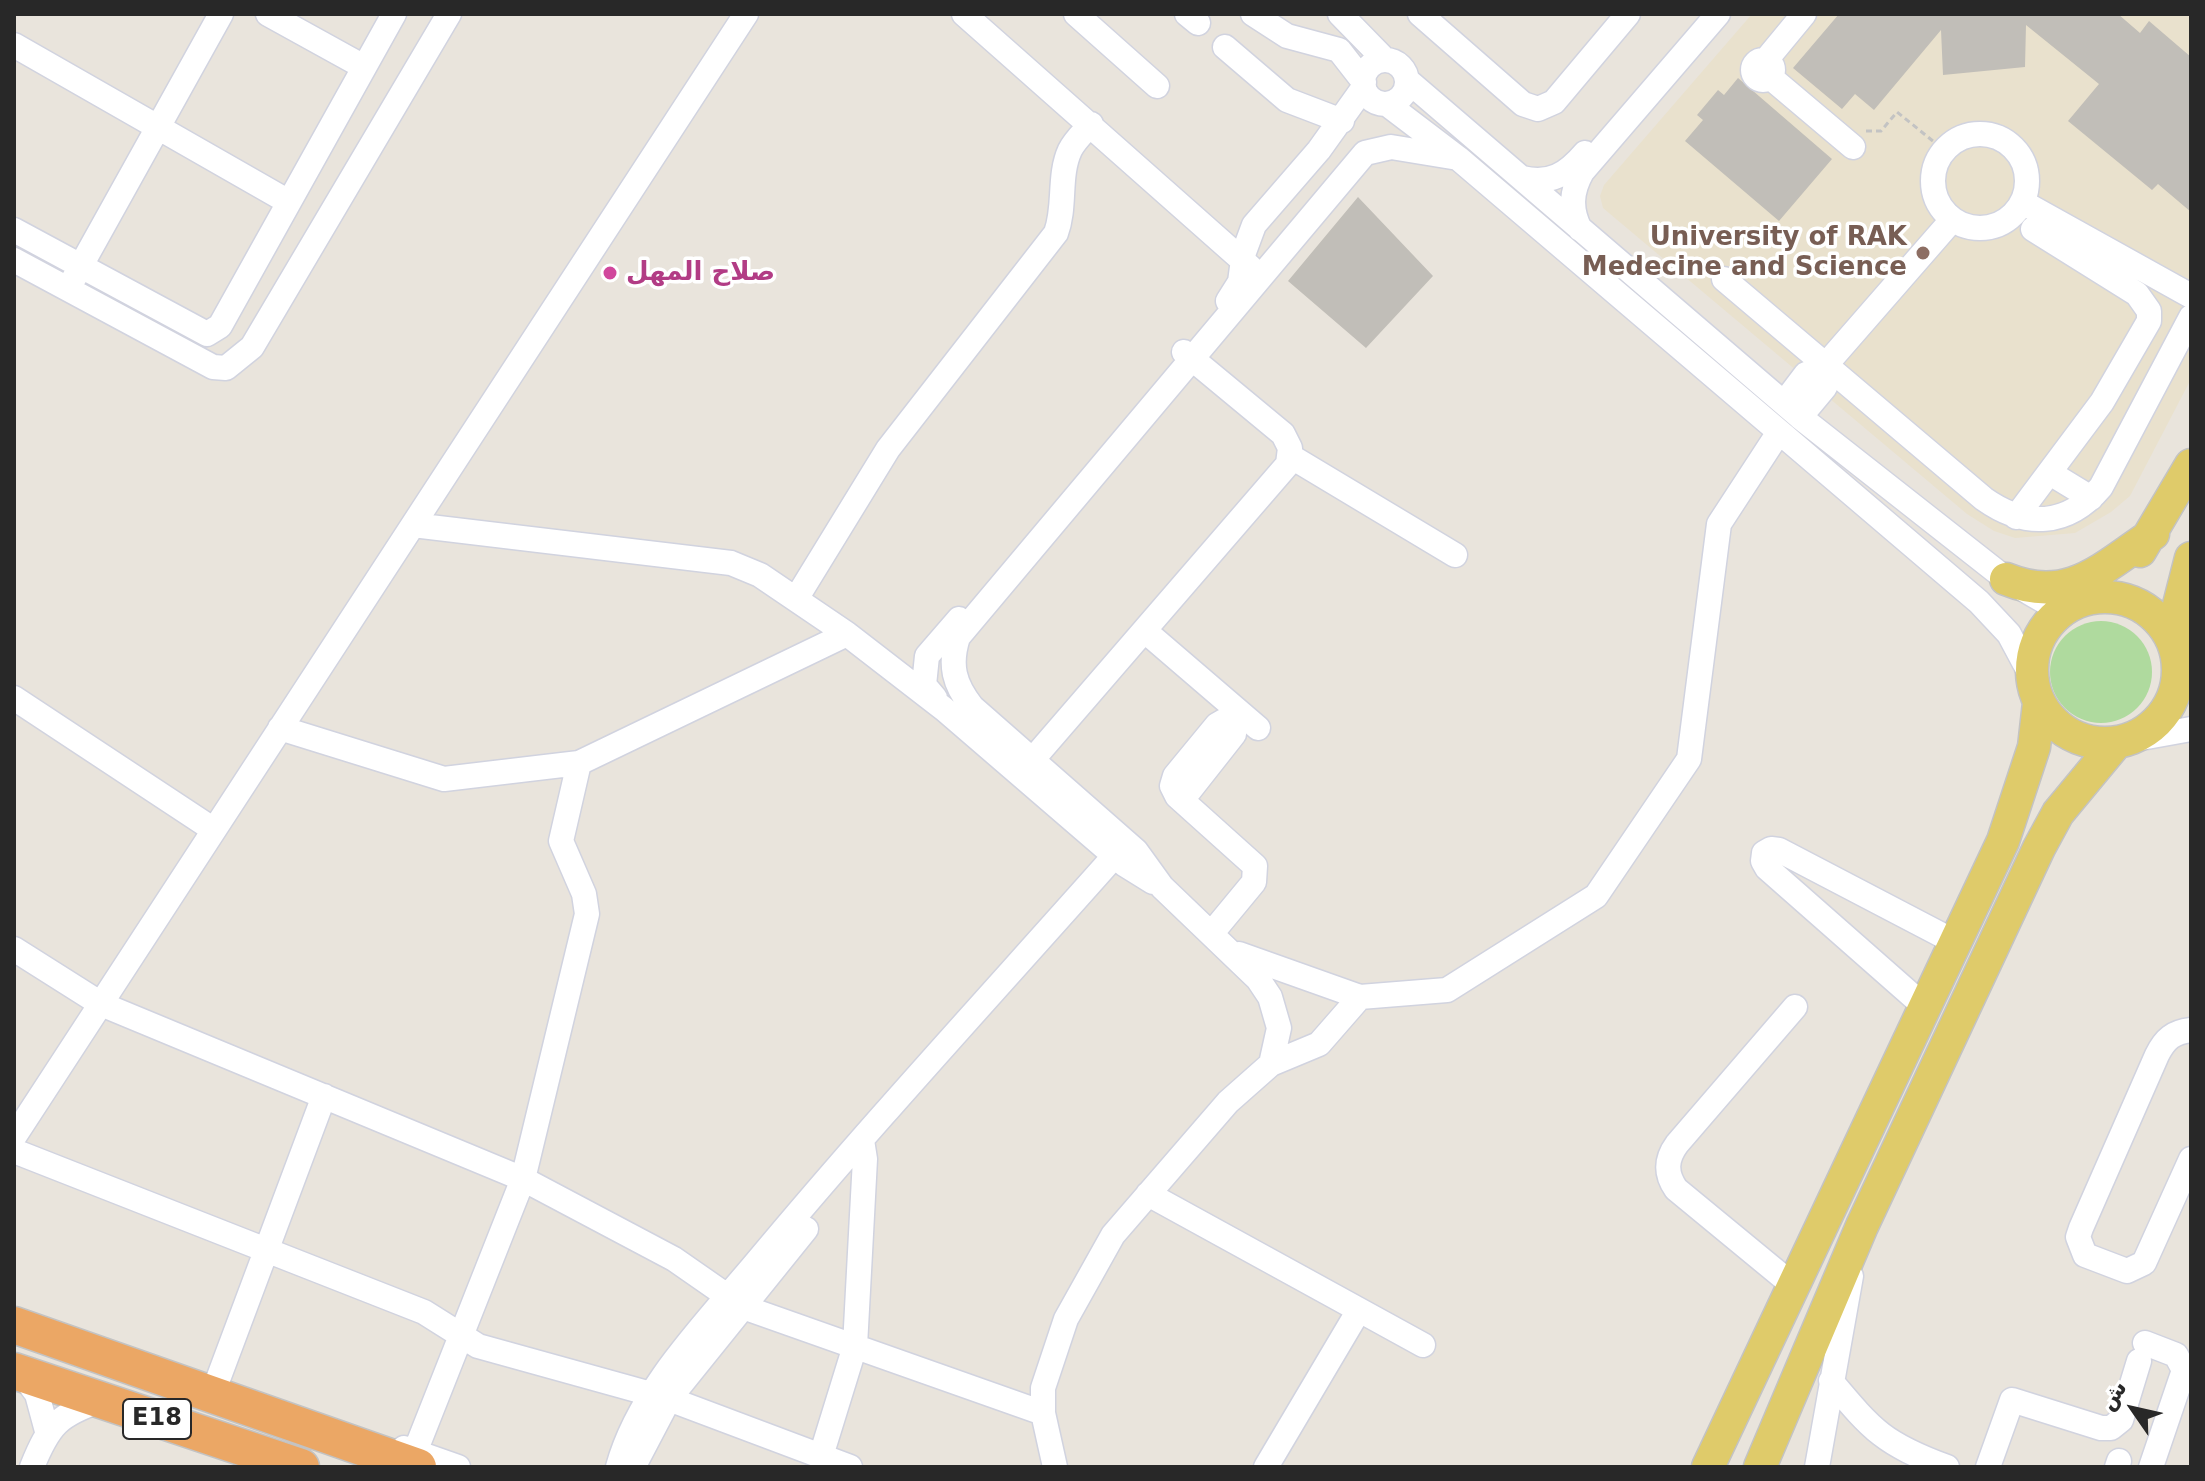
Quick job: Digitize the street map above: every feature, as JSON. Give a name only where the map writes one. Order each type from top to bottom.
[{"type":"highway","name":"E18","points":[[14,1325],[177,1382],[416,1459]]},
{"type":"highway","name":"E18","points":[[18,1372],[301,1467]]},
{"type":"main road","points":[[1708,1467],[2003,841],[2034,747],[2036,690],[2033,654],[2042,632],[2058,614],[2089,599],[2153,534],[2191,465]]},
{"type":"main road","points":[[2006,579],[2026,587],[2049,590],[2089,579],[2153,534]]},
{"type":"main road","points":[[1760,1467],[1862,1226],[2039,848],[2058,813],[2123,742],[2152,727],[2169,708],[2178,684],[2182,659],[2179,605],[2191,558]]},
{"type":"main road","points":[[2089,599],[2124,598],[2147,608],[2164,625],[2182,659]]},
{"type":"main road","points":[[2036,690],[2053,722],[2071,736],[2093,743],[2123,742]]},
{"type":"street","points":[[67,289],[221,14]]},
{"type":"street","points":[[268,14],[364,67]]},
{"type":"street","points":[[14,230],[207,334],[220,326],[394,14]]},
{"type":"street","points":[[14,260],[213,367],[226,368],[252,347],[449,14]]},
{"type":"street","points":[[14,1137],[746,14]]},
{"type":"street","points":[[964,14],[1253,269]]},
{"type":"street","points":[[1076,14],[1157,86]]},
{"type":"street","points":[[1253,14],[1279,33],[1339,50],[1376,102],[1387,104],[1458,158],[1979,602],[2009,634],[2036,690]]},
{"type":"street","points":[[1340,14],[1385,60],[1400,66],[1407,80],[1792,410],[2006,579],[2044,601],[2089,599]]},
{"type":"street","points":[[1435,19],[1523,104],[1538,109],[1554,102],[1628,14]]},
{"type":"street","points":[[1522,178],[1544,181],[1566,173],[1703,14]]},
{"type":"street","points":[[1580,229],[1572,206],[1573,194],[1582,172],[1718,14]]},
{"type":"street","points":[[1804,14],[1768,69],[1853,147]]},
{"type":"street","points":[[14,45],[287,201]]},
{"type":"street","points":[[1225,47],[1287,100],[1319,150]]},
{"type":"street","points":[[1253,269],[1247,238],[1254,225],[1342,121],[1371,66],[1385,60]]},
{"type":"street","points":[[1387,104],[1404,93],[1407,80]]},
{"type":"street","points":[[1287,100],[1342,121]]},
{"type":"street","points":[[796,599],[888,449],[1056,233],[1062,217],[1071,148],[1091,124]]},
{"type":"street","points":[[1977,133],[2001,138],[2020,154],[2025,166],[2028,178],[2022,202],[2013,216],[1999,224],[1967,227],[1952,220],[1936,199],[1933,187],[1933,173],[1944,150],[1953,141],[1977,133]]},
{"type":"street","points":[[1026,767],[958,689],[952,667],[958,637],[1188,356],[1240,282],[1365,153],[1391,147],[1458,158]]},
{"type":"street","points":[[2022,202],[2191,296]]},
{"type":"street","points":[[1792,410],[1825,387],[1825,366],[1952,220]]},
{"type":"street","points":[[2016,517],[2129,359],[2149,321],[2149,311],[2137,294],[2033,229]]},
{"type":"street","points":[[1724,279],[1984,499],[2016,517],[2045,521],[2062,517],[2091,498],[2108,474],[2191,317]]},
{"type":"street","points":[[1026,767],[1284,471],[1290,456],[1283,434],[1188,356]]},
{"type":"street","points":[[887,662],[909,662],[927,656],[1188,356]]},
{"type":"street","points":[[1229,951],[1360,997],[1447,990],[1596,896],[1689,759],[1719,524],[1779,432]]},
{"type":"street","points":[[1290,456],[1455,555]]},
{"type":"street","points":[[2050,473],[2091,498]]},
{"type":"street","points":[[413,525],[731,563],[760,575],[887,662],[944,709],[1026,767],[1126,853],[1229,951],[1258,979],[1270,997],[1279,1028],[1271,1064]]},
{"type":"street","points":[[1145,631],[1258,728]]},
{"type":"street","points":[[280,728],[444,779],[579,763],[847,634]]},
{"type":"street","points":[[927,656],[924,685],[944,709]]},
{"type":"street","points":[[14,698],[214,830]]},
{"type":"street","points":[[2123,742],[2191,729]]},
{"type":"street","points":[[416,1459],[523,1179],[587,914],[584,894],[561,841],[579,763]]},
{"type":"street","points":[[1182,800],[1255,866],[1254,882],[1211,934]]},
{"type":"street","points":[[1925,1007],[1764,865],[1764,853],[1775,849],[1955,942]]},
{"type":"street","points":[[618,1467],[627,1439],[735,1302],[864,1150],[1126,853]]},
{"type":"street","points":[[1808,904],[1829,876]]},
{"type":"street","points":[[14,949],[101,1004],[523,1179],[674,1259],[735,1302],[1043,1413]]},
{"type":"street","points":[[1055,1467],[1043,1413],[1043,1388],[1066,1319],[1113,1235],[1228,1102],[1271,1064],[1319,1044],[1360,997]]},
{"type":"street","points":[[1795,1007],[1677,1144],[1668,1161],[1668,1171],[1676,1189],[1795,1287]]},
{"type":"street","points":[[2191,1030],[2175,1032],[2163,1042],[2081,1228],[2079,1247],[2085,1255],[2127,1271],[2144,1263],[2191,1159]]},
{"type":"street","points":[[217,1382],[264,1248],[324,1096]]},
{"type":"street","points":[[821,1456],[855,1346],[864,1150]]},
{"type":"street","points":[[14,1151],[424,1312],[478,1346],[661,1396],[850,1467]]},
{"type":"street","points":[[1148,1194],[1423,1345]]},
{"type":"street","points":[[1817,1467],[1862,1226]]},
{"type":"street","points":[[1266,1467],[1359,1310]]},
{"type":"street","points":[[1988,1467],[2012,1400],[2101,1428],[2111,1428],[2121,1420],[2142,1352],[2176,1355],[2184,1370],[2151,1467]]},
{"type":"street","points":[[18,1372],[37,1394],[47,1431]]},
{"type":"street","points":[[1831,1381],[1871,1429],[1897,1447],[1947,1467]]},
{"type":"street","points":[[177,1382],[217,1382],[416,1459],[458,1467]]},
{"type":"street","points":[[635,1467],[661,1396]]},
{"type":"street","points":[[32,1467],[47,1431],[78,1409],[102,1400]]},
{"type":"path","points":[[1853,147],[1868,129],[1881,131],[1897,112],[1944,150]]},
{"type":"shaded area","name":"University of RAK Medecine and Science","points":[[1752,14],[2191,14],[2191,379],[2130,496],[2111,512],[2075,533],[2015,538],[1994,531],[1967,514],[1603,208],[1600,196],[1604,185]]},
{"type":"green space","points":[[2101,621],[2121,625],[2137,636],[2148,652],[2152,672],[2148,692],[2137,708],[2121,719],[2101,723],[2081,719],[2065,708],[2054,692],[2050,672],[2054,652],[2065,636],[2081,625]]},
{"type":"building","points":[[1839,14],[2118,14],[2140,33],[2149,21],[2191,57],[2191,212],[2158,184],[2152,190],[2068,121],[2099,84],[2026,25],[2025,67],[1943,75],[1941,30],[1874,110],[1855,94],[1842,109],[1793,68]]},
{"type":"building","points":[[1738,78],[1832,159],[1779,221],[1685,141],[1703,120],[1697,115],[1718,90],[1724,95]]},
{"type":"building","points":[[1358,197],[1433,276],[1366,348],[1288,281]]},
{"type":"place","name":"University of RAK Medecine and Science","points":[[1923,253]]},
{"type":"place","name":"صلاح المهل","points":[[610,273]]}]
